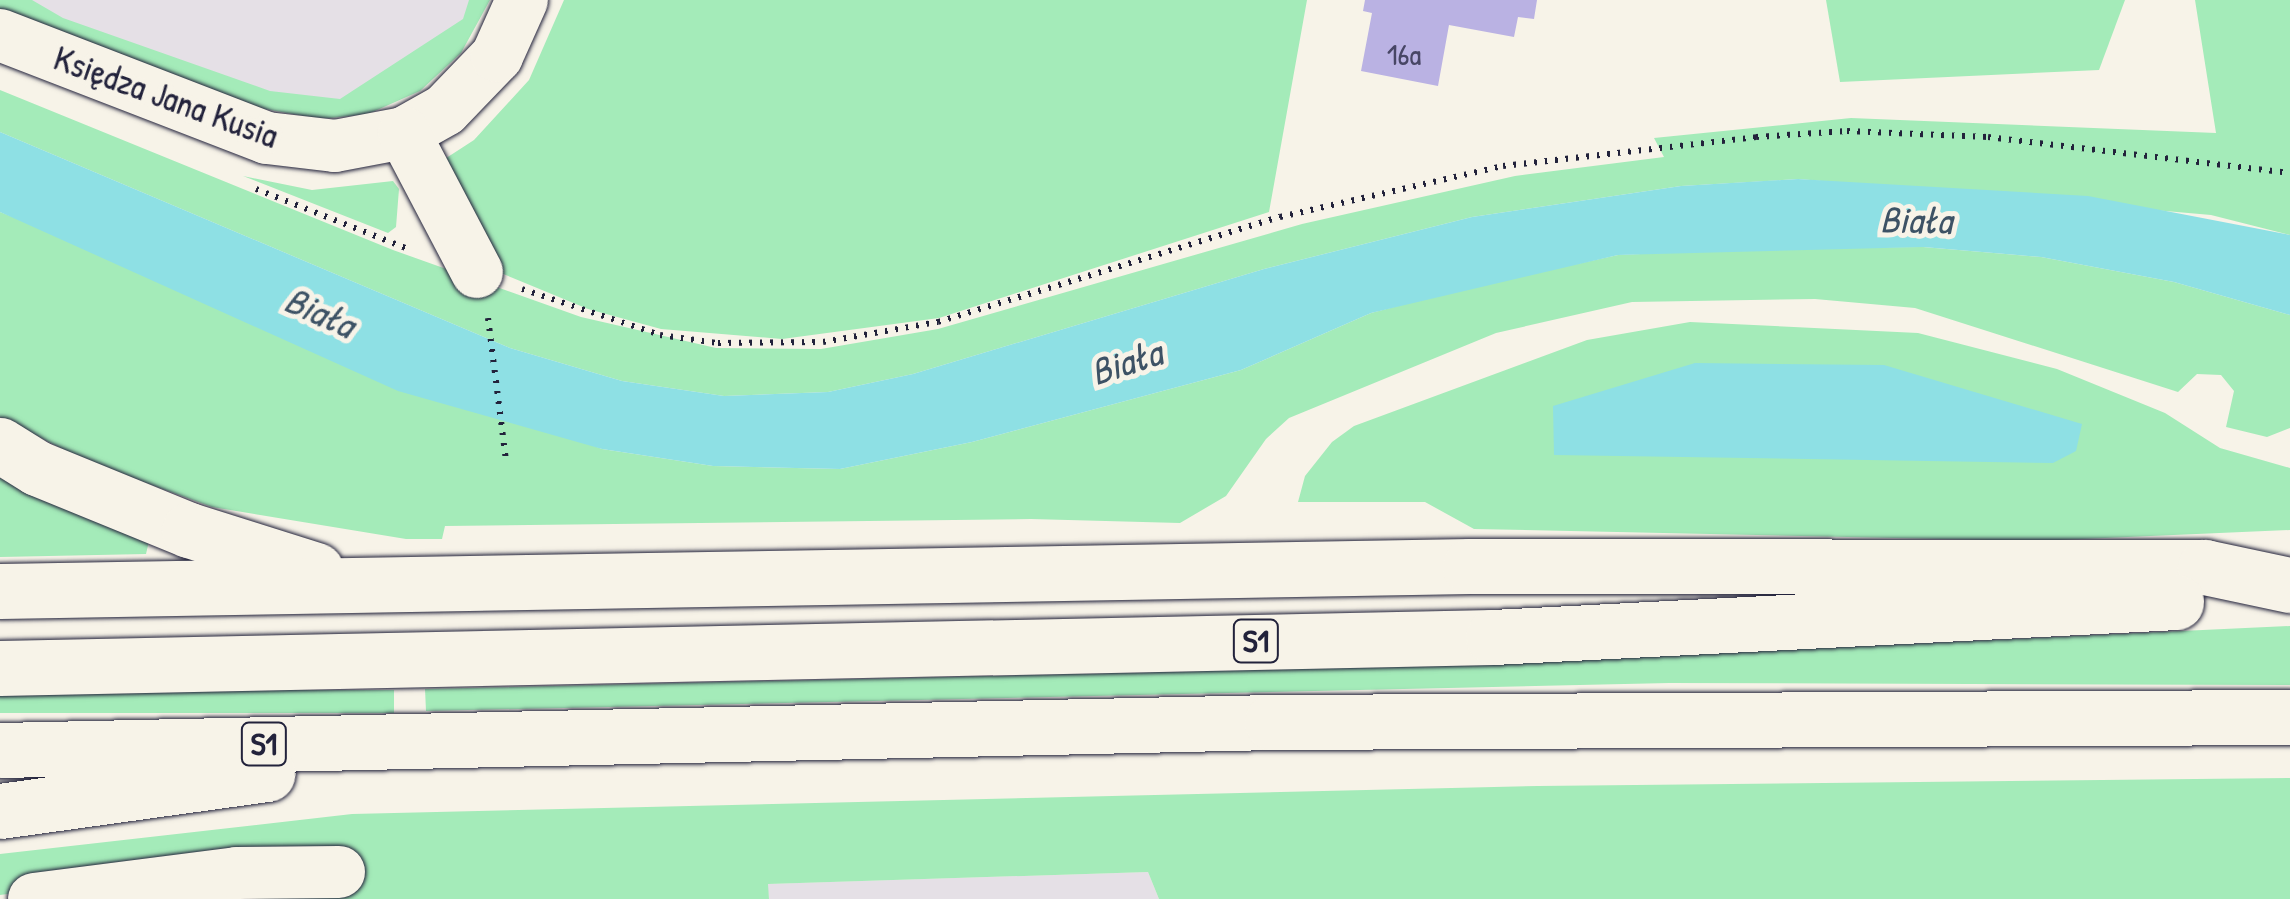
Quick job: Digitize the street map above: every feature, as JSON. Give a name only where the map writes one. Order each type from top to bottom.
[{"type":"highway","points":[[0,445],[37,468],[189,530],[362,585]]},
{"type":"highway","points":[[0,590],[1649,566],[2205,567],[2290,585]]},
{"type":"highway","name":"S1","points":[[0,668],[1492,636],[2290,597]]},
{"type":"highway","name":"S1","points":[[0,750],[1330,722],[2290,717]]},
{"type":"highway","points":[[0,811],[528,738]]},
{"type":"street","points":[[482,292],[404,133],[472,85],[497,56],[522,0]]},
{"type":"street","name":"Księdza Jana Kusia","points":[[0,35],[268,138],[335,146],[404,133]]},
{"type":"street","points":[[34,899],[236,886],[339,872]]},
{"type":"path","points":[[398,246],[482,292],[660,335],[718,343],[823,342],[938,322],[1280,217],[1484,170],[1756,136],[1988,136],[2290,174]]},
{"type":"path","points":[[482,292],[506,461]]},
{"type":"shaded area","points":[[0,0],[482,0],[472,25],[347,108],[269,100]]},
{"type":"shaded area","points":[[1148,872],[1159,899],[769,899],[767,884]]},
{"type":"green space","points":[[0,0],[32,0],[63,18],[270,91],[340,99],[463,19],[469,0],[490,0],[461,53],[420,91],[368,114],[321,119],[259,108],[0,14]]},
{"type":"green space","points":[[564,0],[1307,0],[1269,212],[939,318],[782,339],[661,329],[588,309],[484,266],[437,164],[474,140],[529,80]]},
{"type":"green space","points":[[1826,0],[2125,0],[2099,70],[1840,82]]},
{"type":"green space","points":[[2195,0],[2290,0],[2290,235],[2211,215],[1799,179],[1681,186],[1472,217],[1264,269],[913,374],[828,392],[724,396],[622,381],[510,348],[0,132],[0,90],[393,250],[581,317],[716,348],[821,349],[938,329],[1302,224],[1515,176],[1664,157],[1654,138],[1851,118],[2216,133]]},
{"type":"green space","points":[[243,176],[312,190],[393,181],[399,189],[396,227],[388,233]]},
{"type":"green space","points":[[0,212],[602,449],[713,466],[840,469],[972,442],[1241,370],[1371,313],[1467,288],[1618,255],[1778,248],[1923,247],[2041,257],[2174,282],[2290,315],[2290,428],[2267,437],[2226,427],[2234,391],[2221,375],[2197,374],[2178,392],[1915,308],[1815,299],[1632,302],[1496,333],[1289,418],[1266,439],[1226,496],[1180,523],[1031,519],[445,526],[442,539],[406,539],[212,507],[86,461],[0,417]]},
{"type":"green space","points":[[1690,322],[1918,333],[2057,369],[2165,413],[2220,448],[2290,468],[2290,530],[2036,541],[1474,529],[1425,502],[1298,502],[1305,476],[1332,442],[1354,426],[1587,340]]},
{"type":"green space","points":[[0,478],[149,541],[146,554],[0,557]]},
{"type":"green space","points":[[2290,626],[2290,685],[1669,683],[426,711],[425,689],[1457,665]]},
{"type":"green space","points":[[0,690],[394,690],[394,713],[0,713]]},
{"type":"green space","points":[[2290,778],[2290,899],[1159,899],[1148,872],[768,884],[769,899],[256,899],[239,864],[0,895],[0,854],[352,814],[1538,786]]},
{"type":"water","name":"Biała","points":[[0,132],[510,348],[622,381],[724,396],[828,392],[913,374],[1264,269],[1472,217],[1681,186],[1798,179],[2088,196],[2290,235],[2290,315],[2174,282],[2041,257],[1923,247],[1618,255],[1371,313],[1241,370],[972,442],[840,469],[713,466],[602,449],[398,391],[0,212]]},
{"type":"water","points":[[1695,363],[1884,365],[2082,424],[2076,451],[2053,463],[1554,455],[1553,406]]},
{"type":"building","points":[[1365,0],[1537,0],[1534,19],[1518,17],[1514,37],[1449,25],[1438,86],[1361,71],[1372,13],[1363,11]]}]
